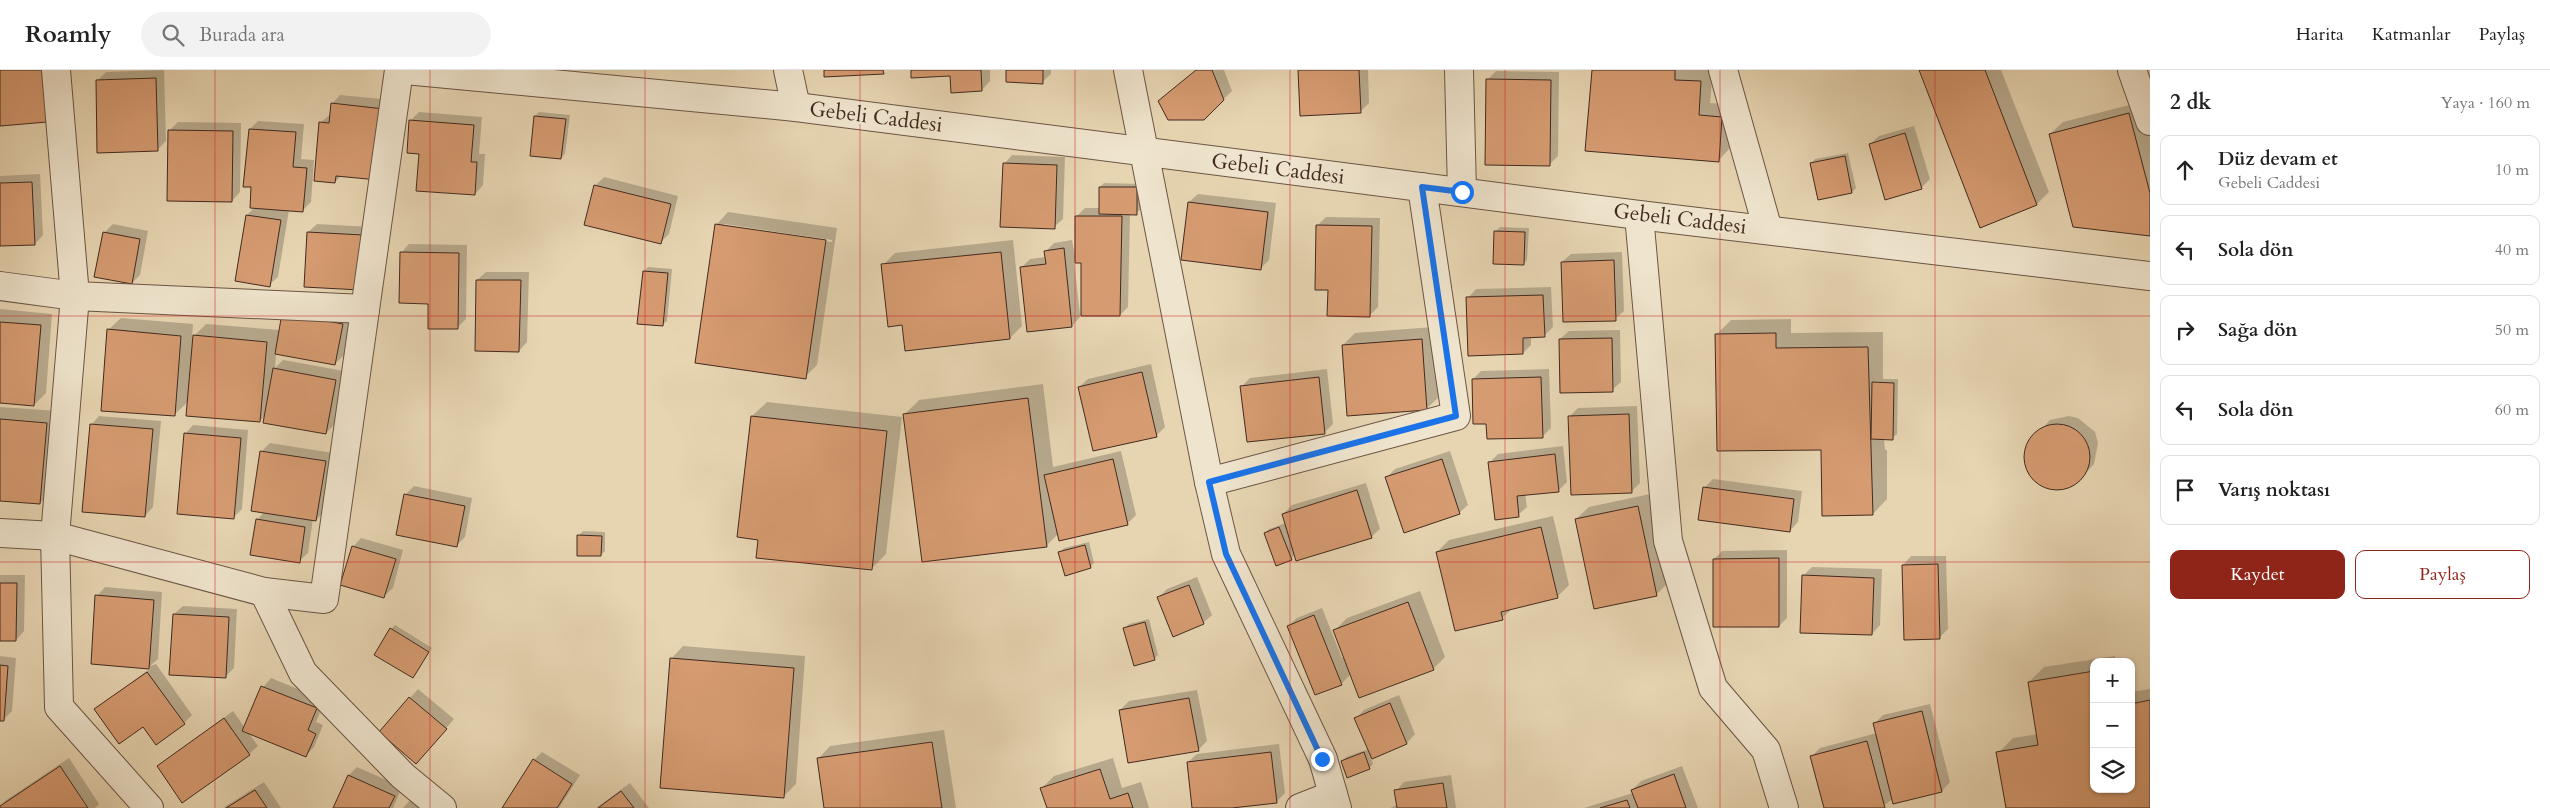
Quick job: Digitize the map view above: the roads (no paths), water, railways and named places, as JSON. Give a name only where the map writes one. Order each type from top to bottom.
[{"type":"street","points":[[56,70],[75,296],[55,536],[59,707],[149,808]]},
{"type":"street","points":[[0,533],[55,536],[264,592],[324,599],[399,70]]},
{"type":"street","name":"Gebeli Caddesi","points":[[405,70],[796,107],[1462,192],[2150,276]]},
{"type":"street","points":[[788,70],[796,107]]},
{"type":"street","points":[[1128,70],[1209,482],[1226,554],[1322,759],[1335,802],[1300,808]]},
{"type":"street","points":[[1459,70],[1462,192]]},
{"type":"street","points":[[1723,70],[1768,230]]},
{"type":"street","points":[[2132,70],[2150,121]]},
{"type":"street","points":[[1209,482],[1456,416],[1422,187]]},
{"type":"street","points":[[1639,214],[1668,541],[1713,688],[1766,750],[1784,808]]},
{"type":"street","points":[[0,286],[75,296],[365,309]]},
{"type":"street","points":[[264,592],[303,673],[403,776],[442,808]]}]
